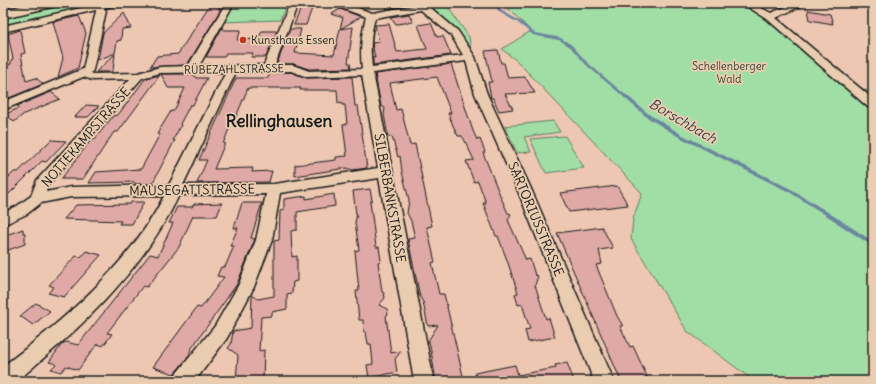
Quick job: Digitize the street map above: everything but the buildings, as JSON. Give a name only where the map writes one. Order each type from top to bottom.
[{"type":"main road","points":[[3,9],[32,3]]},
{"type":"main road","points":[[3,14],[52,3]]},
{"type":"street","points":[[3,30],[113,3]]},
{"type":"street","points":[[192,70],[230,3]]},
{"type":"street","points":[[268,68],[294,3]]},
{"type":"street","points":[[336,3],[371,16],[422,5]]},
{"type":"street","points":[[746,3],[770,17],[873,105]]},
{"type":"street","points":[[770,17],[803,3]]},
{"type":"street","name":"SARTORIUSSTRASSE","points":[[422,5],[455,33],[470,57],[481,94],[525,191],[604,381]]},
{"type":"street","points":[[82,74],[88,70],[101,11],[99,6]]},
{"type":"street","name":"SILBERBANKSTRASSE","points":[[371,16],[367,30],[365,49],[368,71],[385,172],[424,381]]},
{"type":"street","name":"RÜBEZAHLSTRASSE","points":[[3,106],[82,74],[94,77],[138,76],[153,71],[268,68],[293,68],[307,74],[357,73],[470,57]]},
{"type":"street","points":[[3,378],[63,329],[108,284],[144,240],[174,190],[232,70]]},
{"type":"street","name":"NOTTEKAMPSTRASSE","points":[[37,199],[42,183],[91,131],[138,76]]},
{"type":"street","name":"MAUSEGATTSTRASSE","points":[[3,219],[22,210],[37,199],[71,192],[274,189],[385,172]]},
{"type":"street","points":[[183,381],[221,332],[246,287],[264,240],[274,189]]},
{"type":"green space","points":[[66,3],[107,3],[3,28],[3,17]]},
{"type":"green space","points":[[234,3],[287,3],[280,20],[224,22]]},
{"type":"green space","points":[[425,3],[445,3],[469,37],[471,49],[466,49]]},
{"type":"green space","name":"Schellenberger Wald","points":[[503,3],[745,3],[774,20],[858,86],[873,94],[873,381],[754,381],[687,331],[631,239],[633,219],[642,193],[518,62],[502,49],[531,31]]},
{"type":"green space","points":[[553,121],[560,132],[524,137],[531,152],[517,153],[505,126]]},
{"type":"green space","points":[[565,136],[584,168],[546,173],[530,139]]},
{"type":"waterway","name":"Borschbach","points":[[495,3],[500,11],[519,22],[534,34],[560,39],[571,46],[587,64],[626,97]]},
{"type":"waterway","name":"Borschbach","points":[[625,96],[647,115],[679,135],[791,191],[840,222]]},
{"type":"waterway","name":"Borschbach","points":[[838,221],[873,244]]},
{"type":"place","name":"Kunsthaus Essen","points":[[243,40]]},
{"type":"district","name":"Rellinghausen","points":[[279,121]]}]
